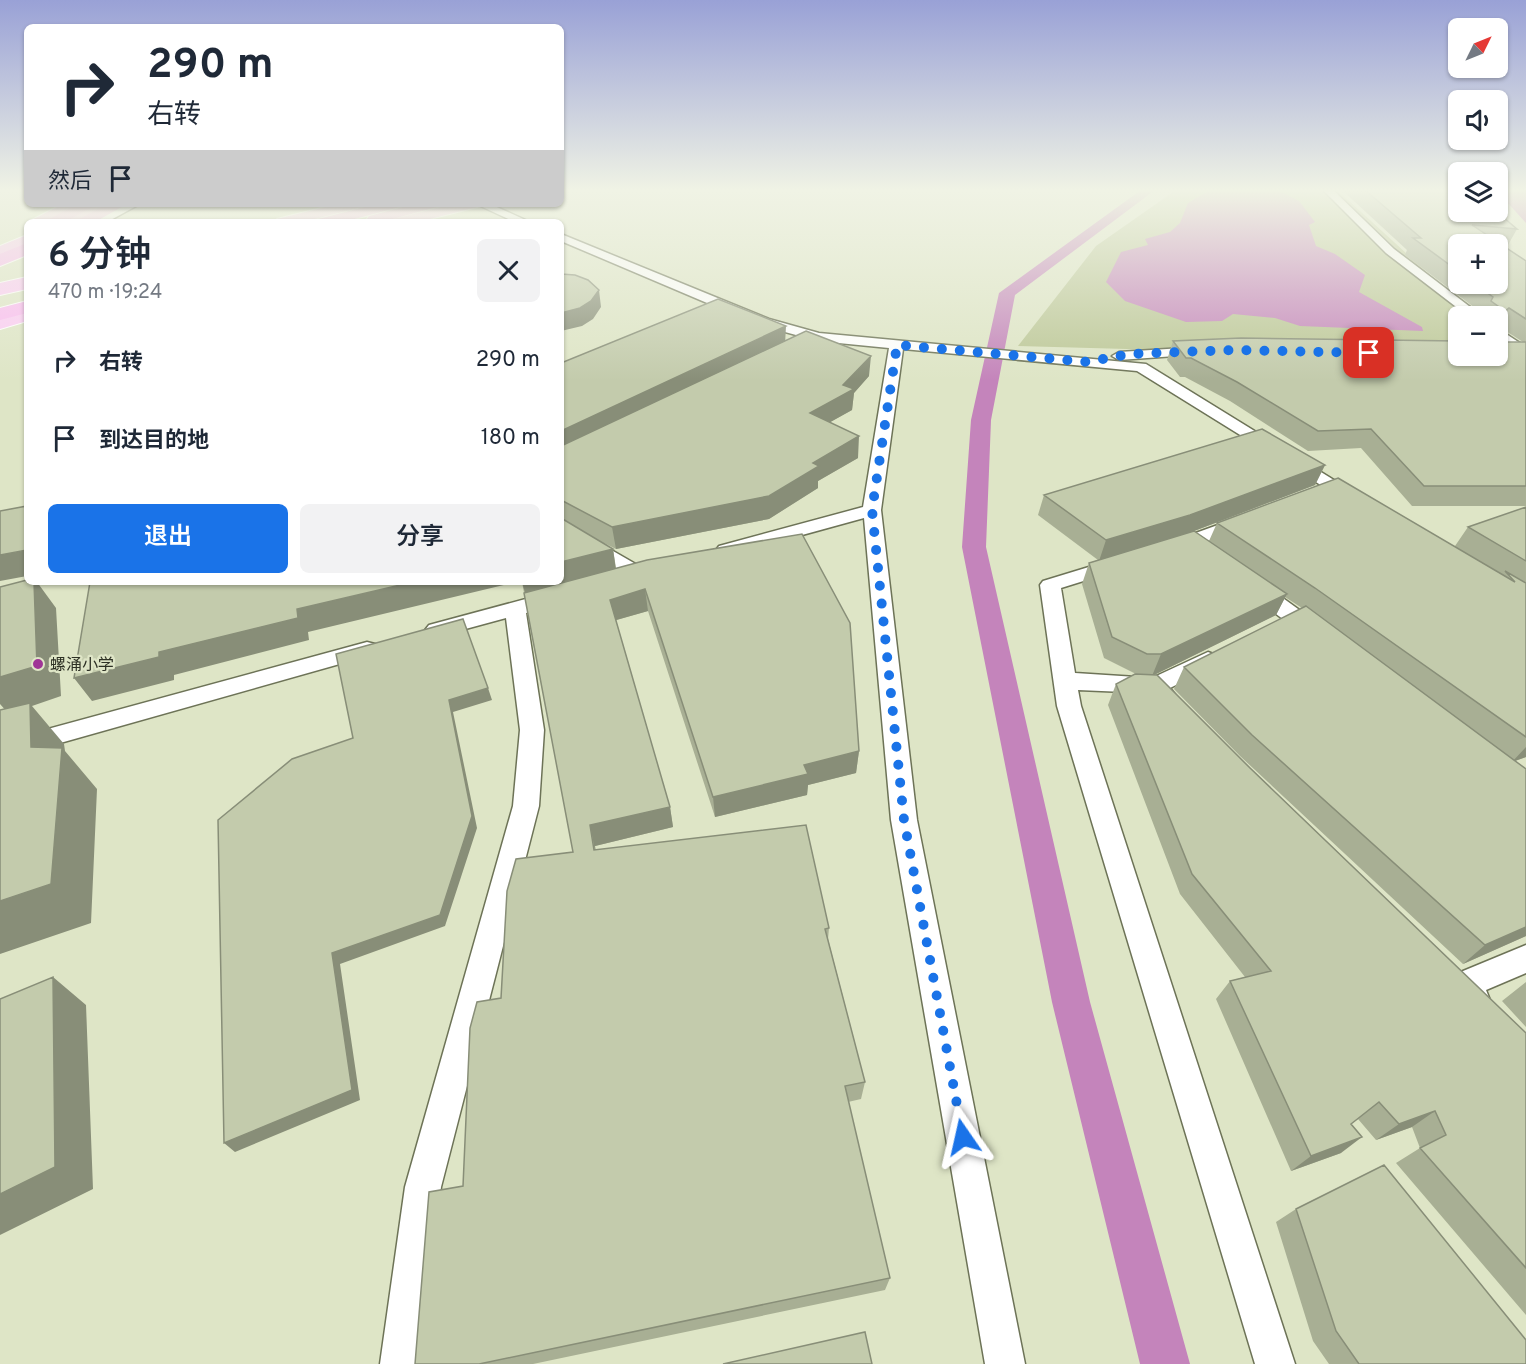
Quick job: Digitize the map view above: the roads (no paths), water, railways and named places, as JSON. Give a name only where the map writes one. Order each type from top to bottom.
[{"type":"highway","points":[[0,261],[15,254]]},
{"type":"highway","points":[[0,303],[24,297]]},
{"type":"highway","points":[[0,314],[24,308]]},
{"type":"main road","points":[[0,289],[24,284]]},
{"type":"main road","points":[[0,323],[24,316]]},
{"type":"street","points":[[601,254],[764,322],[818,337],[1141,367],[1366,505]]},
{"type":"street","points":[[1394,254],[1463,306]]},
{"type":"street","points":[[796,348],[818,337]]},
{"type":"street","points":[[1508,341],[1526,355]]},
{"type":"street","points":[[897,345],[872,510],[904,820],[1005,1364]]},
{"type":"street","points":[[1088,362],[1129,354],[1211,351]]},
{"type":"street","points":[[1508,355],[1526,355]]},
{"type":"street","points":[[1304,498],[1336,486]]},
{"type":"street","points":[[705,556],[872,510]]},
{"type":"street","points":[[1263,514],[1199,549],[1141,557],[1050,585],[1069,706],[1275,1364]]},
{"type":"street","points":[[564,529],[639,574]]},
{"type":"street","points":[[616,581],[661,568]]},
{"type":"street","points":[[1237,576],[1285,621],[1330,643]]},
{"type":"street","points":[[412,637],[571,593]]},
{"type":"street","points":[[400,1364],[423,1187],[526,806],[532,730],[515,609]]},
{"type":"street","points":[[0,751],[389,643]]},
{"type":"street","points":[[1065,681],[1155,686],[1225,651]]},
{"type":"street","points":[[1155,686],[1185,717]]},
{"type":"street","points":[[1494,1019],[1453,978],[1526,959]]},
{"type":"waterway","points":[[1061,254],[1007,293],[981,420],[974,547],[1071,1002],[1165,1364]]},
{"type":"place","name":"螺涌小学","points":[[38,664]]}]
